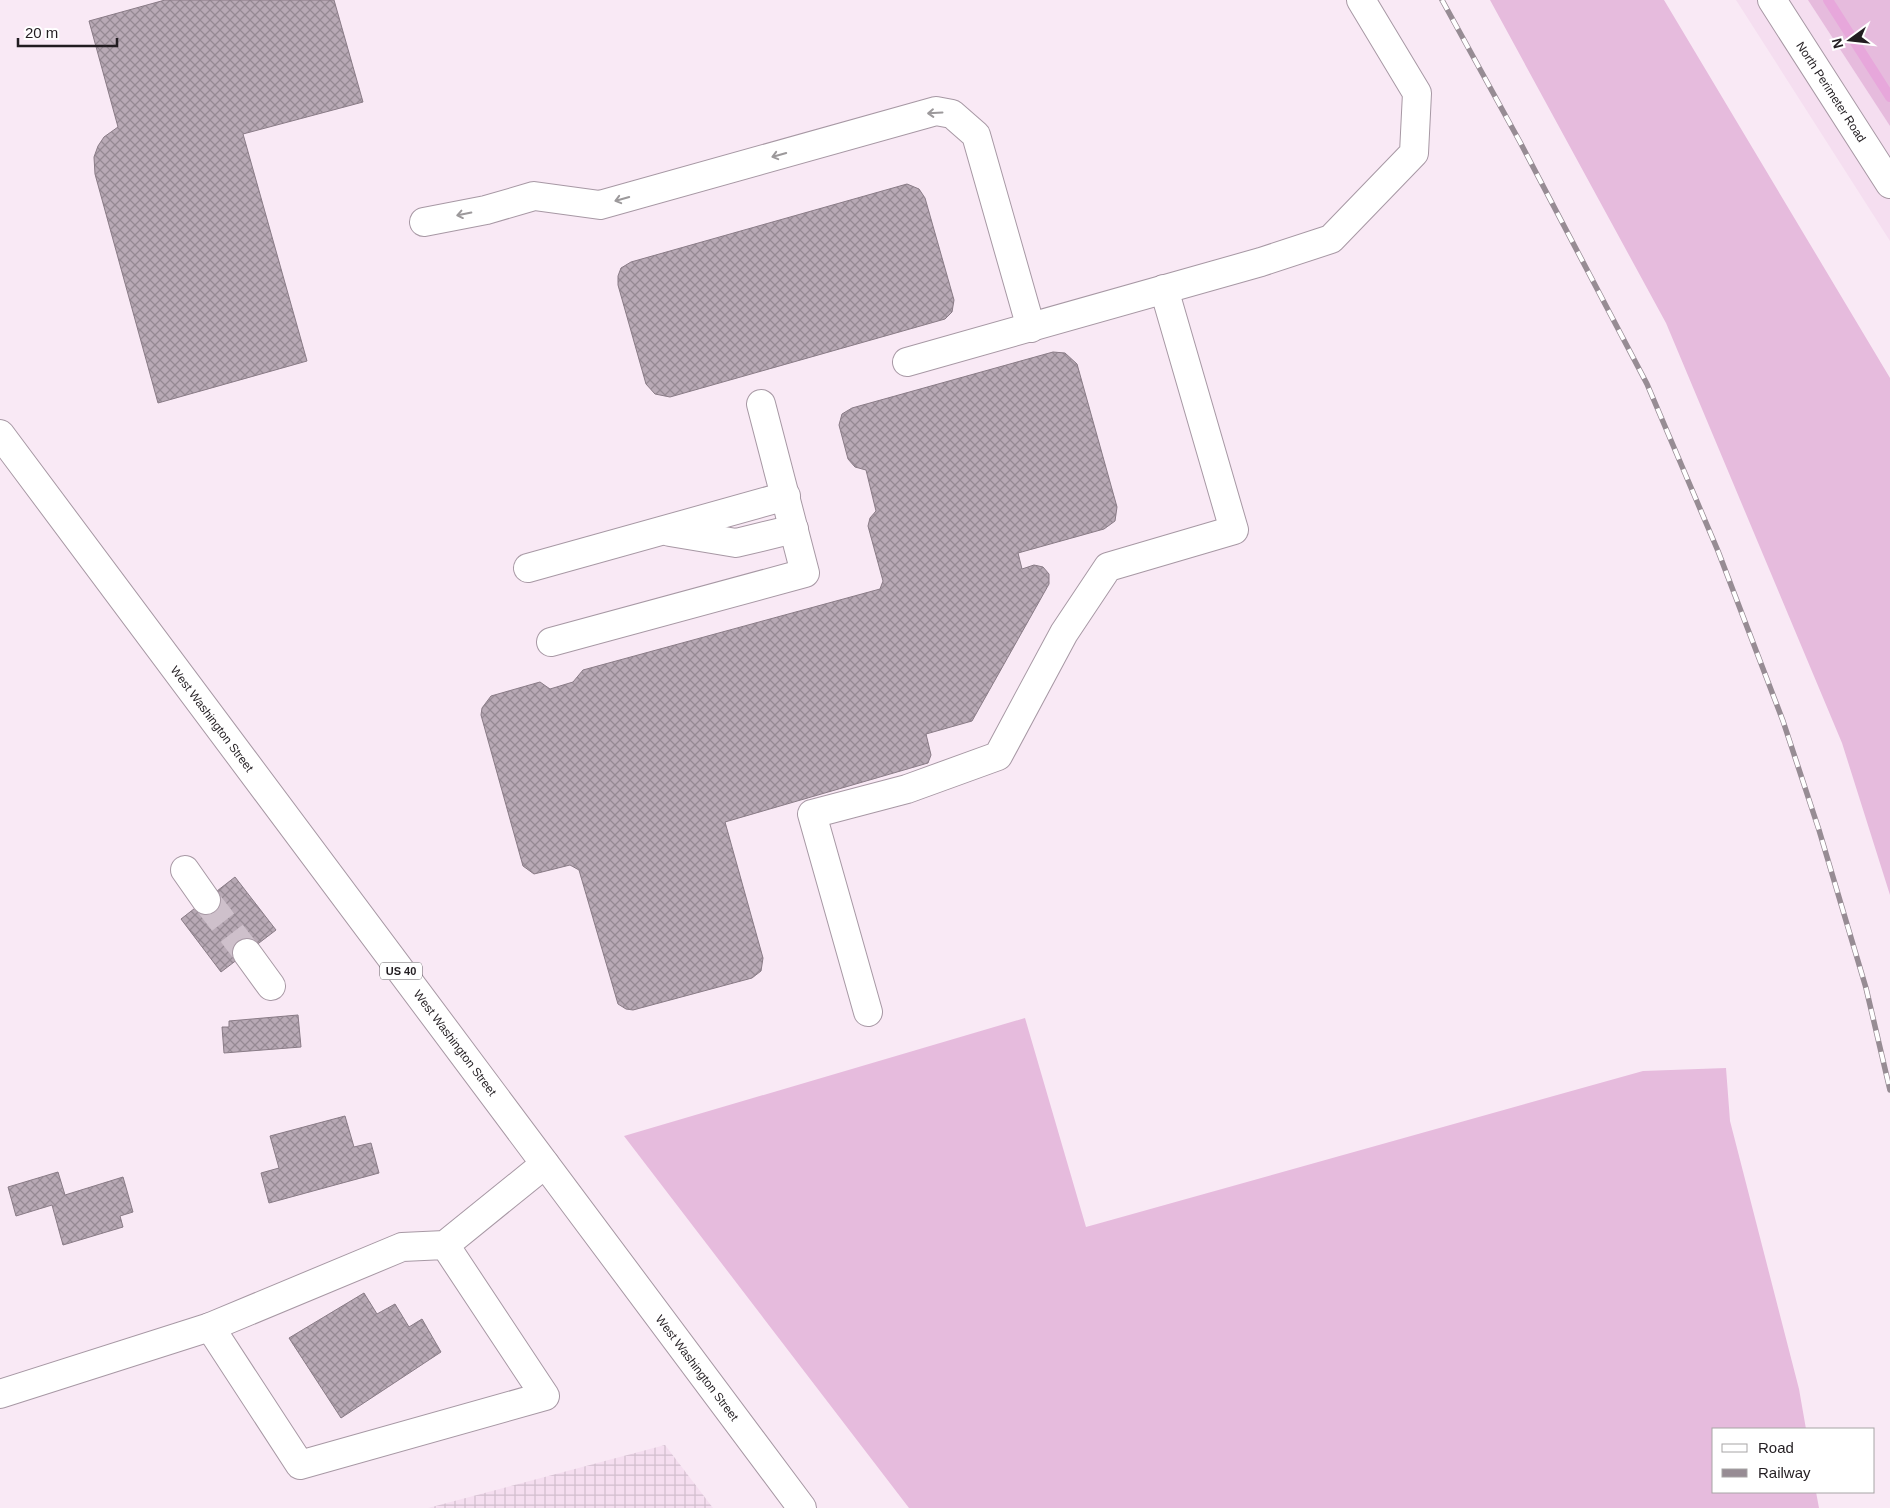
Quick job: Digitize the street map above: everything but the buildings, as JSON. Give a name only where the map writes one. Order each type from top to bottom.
[{"type":"main road","points":[[907,362],[1031,328],[1331,239],[1414,153],[1417,93],[1361,0]]},
{"type":"main road","name":"North Perimeter Road","points":[[1772,0],[1890,184]]},
{"type":"main road","points":[[424,222],[486,210],[534,196],[600,205],[936,111],[952,114],[976,135],[1031,328]]},
{"type":"main road","points":[[868,1012],[812,814],[907,789],[998,756],[1064,634],[1108,567],[1234,530],[1164,289]]},
{"type":"main road","points":[[551,642],[805,573],[761,404]]},
{"type":"main road","name":"West Washington Street","points":[[0,434],[802,1508]]},
{"type":"main road","points":[[528,568],[786,496]]},
{"type":"main road","points":[[662,531],[736,543],[794,529]]},
{"type":"main road","points":[[185,870],[206,900]]},
{"type":"main road","points":[[246,953],[271,986]]},
{"type":"main road","points":[[0,1394],[210,1327],[402,1247],[445,1245],[545,1164]]},
{"type":"main road","points":[[210,1327],[300,1465],[545,1396],[445,1245]]},
{"type":"shaded area","points":[[1490,0],[1664,0],[1890,378],[1890,895],[1842,743],[1666,323]]},
{"type":"shaded area","points":[[1736,0],[1890,0],[1890,241]]},
{"type":"shaded area","points":[[1808,0],[1890,0],[1890,126]]},
{"type":"shaded area","points":[[1025,1018],[1086,1227],[1643,1071],[1726,1068],[1730,1121],[1799,1389],[1806,1428],[1712,1428],[1712,1493],[1816,1493],[1819,1508],[909,1508],[624,1136]]},
{"type":"shaded area","points":[[665,1445],[713,1508],[428,1508]]},
{"type":"waterway","points":[[1828,0],[1890,97]]},
{"type":"tunnel","points":[[206,900],[247,953]]},
{"type":"railway","points":[[1442,0],[1520,142],[1647,384],[1718,551],[1783,721],[1819,830],[1866,988],[1890,1090]]}]
